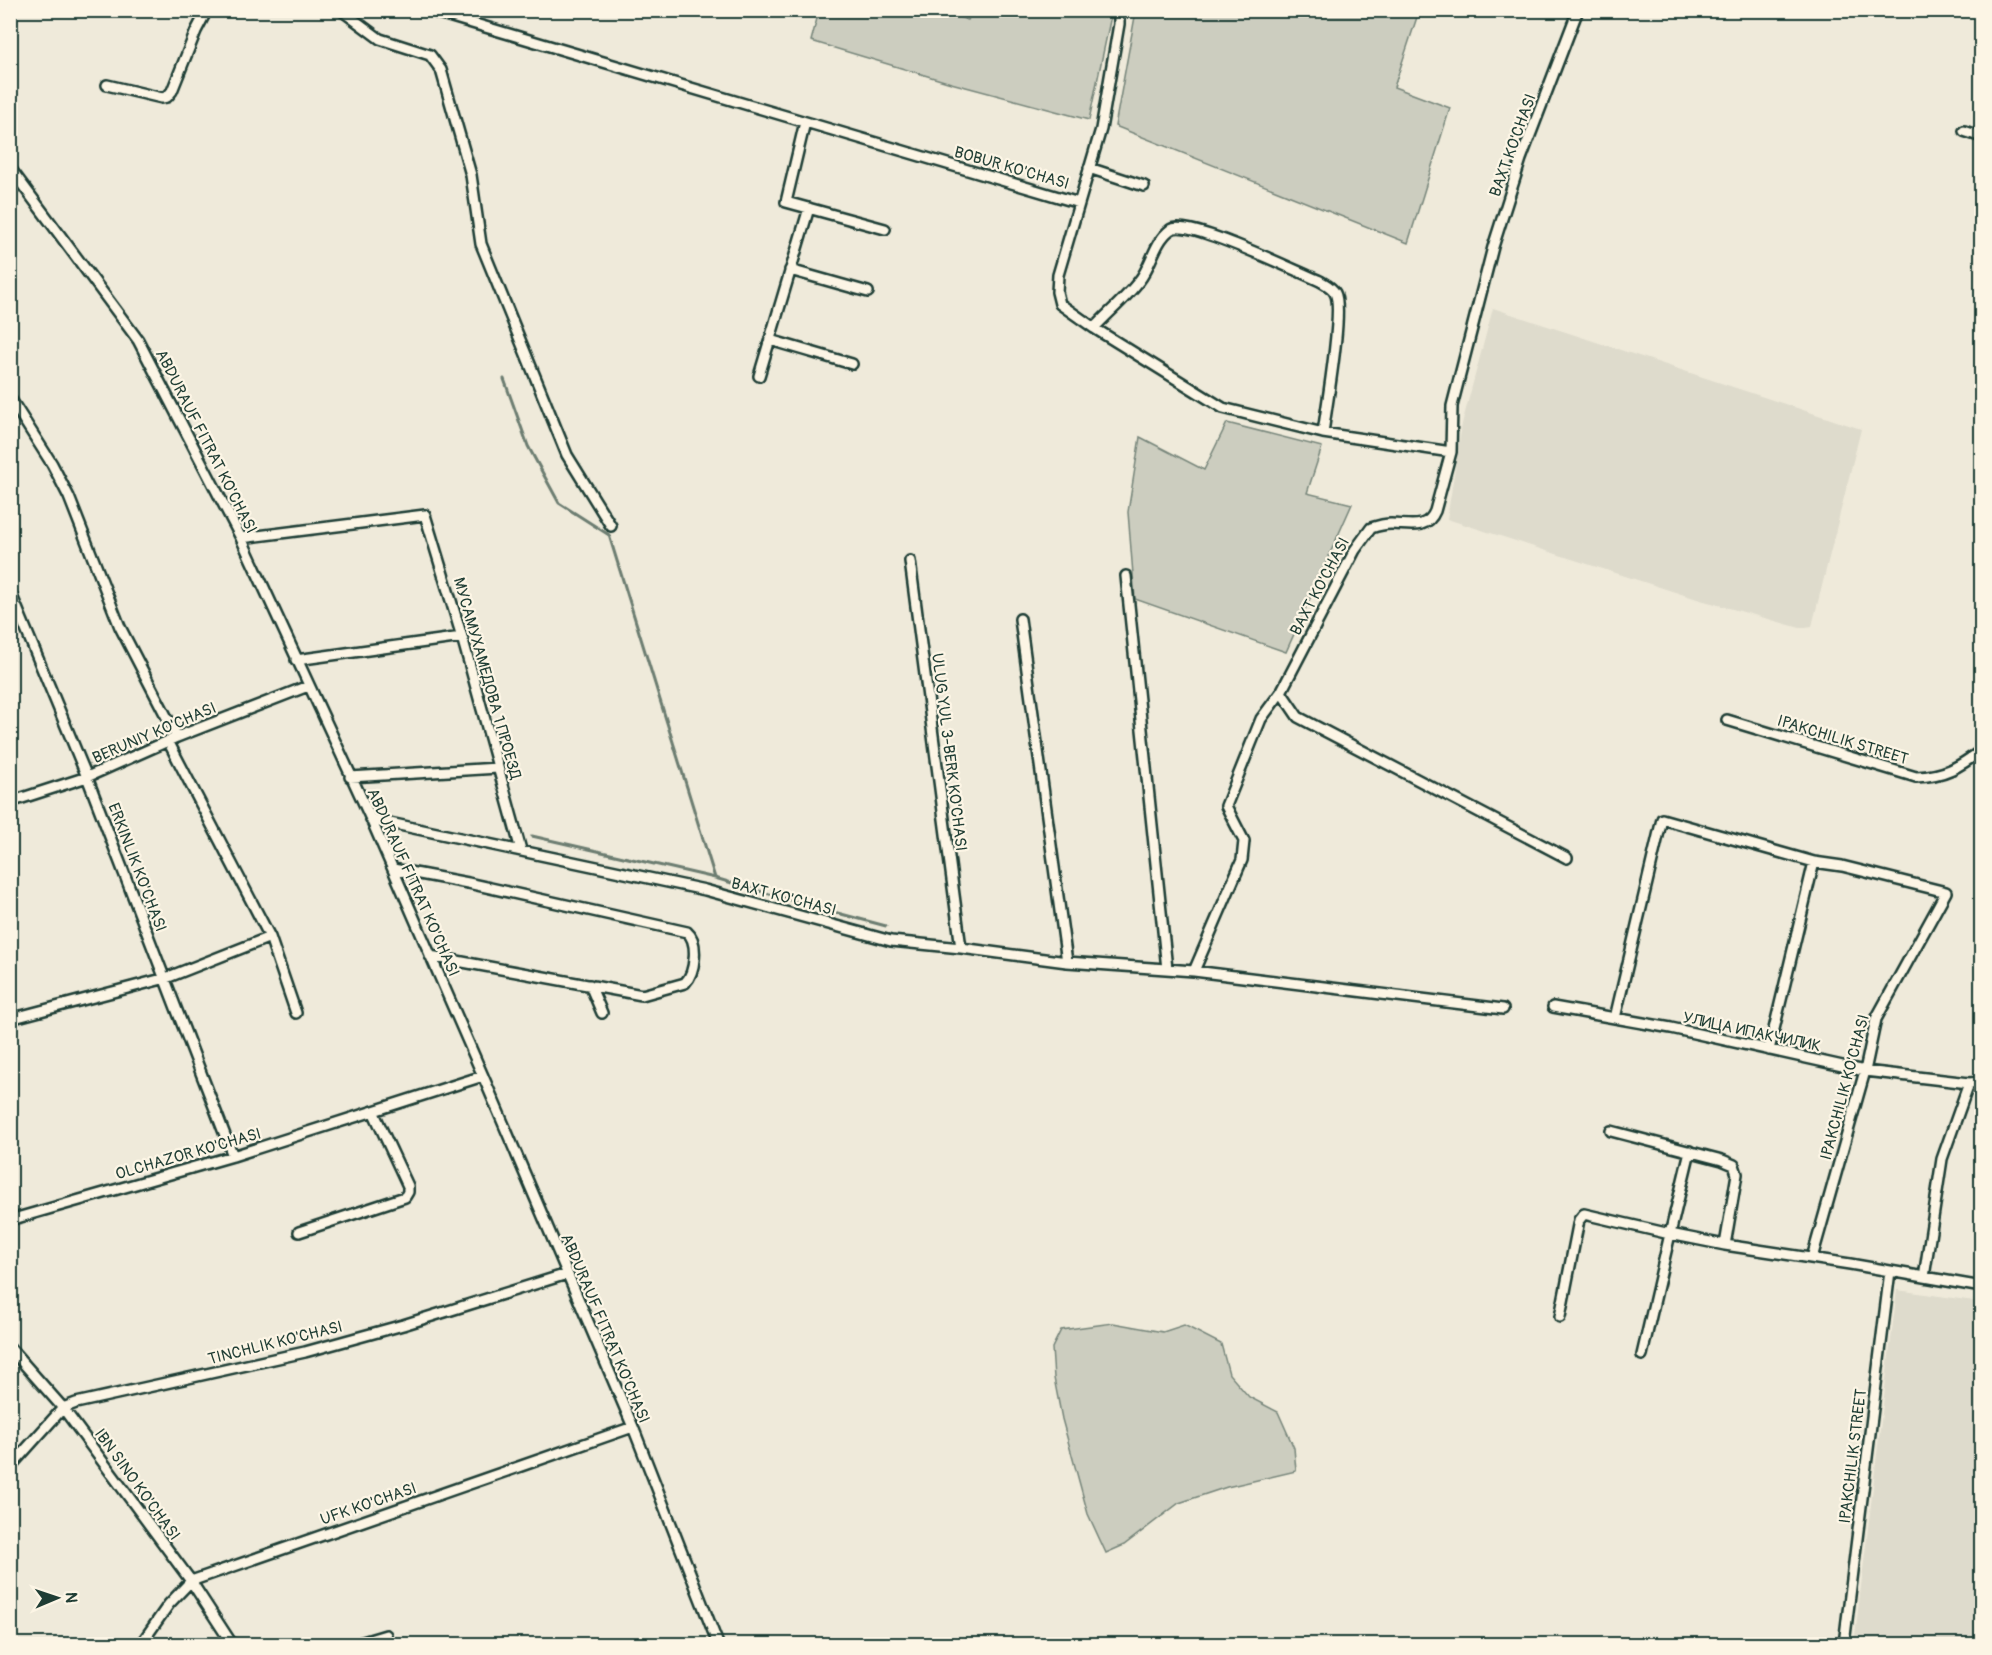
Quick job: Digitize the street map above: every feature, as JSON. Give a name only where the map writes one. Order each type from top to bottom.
[{"type":"street","points":[[107,85],[162,98],[167,97],[172,91],[207,10]]},
{"type":"street","points":[[341,10],[380,39],[430,55],[441,70],[471,175],[480,244],[567,455],[611,526]]},
{"type":"street","name":"BOBUR KO'CHASI","points":[[428,10],[1079,203],[1058,275],[1057,292],[1060,304],[1094,327],[1223,408],[1323,433],[1451,452]]},
{"type":"street","points":[[1079,203],[1101,129],[1119,24],[1119,10]]},
{"type":"street","name":"BAXT KO'CHASI","points":[[1194,971],[1242,860],[1244,841],[1226,806],[1261,719],[1281,692],[1354,550],[1371,528],[1388,524],[1424,524],[1432,517],[1451,452],[1452,406],[1493,247],[1521,159],[1578,10]]},
{"type":"street","points":[[805,122],[786,202],[885,229]]},
{"type":"street","points":[[1964,131],[1982,137]]},
{"type":"street","name":"ABDURAUF FITRAT KO'CHASI","points":[[10,168],[138,340],[241,538],[371,819],[483,1076],[633,1426],[718,1644]]},
{"type":"street","points":[[1089,168],[1144,186]]},
{"type":"street","points":[[759,376],[809,208]]},
{"type":"street","points":[[1094,327],[1139,282],[1167,231],[1174,227],[1227,241],[1320,281],[1331,288],[1337,300],[1336,335],[1323,433]]},
{"type":"street","points":[[790,270],[868,292]]},
{"type":"street","points":[[770,340],[852,364]]},
{"type":"street","points":[[10,398],[52,464],[69,496],[120,627],[270,937],[296,1013]]},
{"type":"street","name":"МУСАМУХАМЕДОВА 1 ПРОЕЗД","points":[[241,538],[425,515],[522,850]]},
{"type":"street","name":"ULUG YUL 3-BERK KO'CHASI","points":[[910,561],[961,948]]},
{"type":"street","points":[[1126,576],[1167,969]]},
{"type":"street","name":"ERKINLIK KO'CHASI","points":[[10,591],[87,777],[233,1156]]},
{"type":"street","points":[[1020,619],[1067,962]]},
{"type":"street","points":[[296,660],[462,637]]},
{"type":"street","name":"BERUNIY KO'CHASI","points":[[10,802],[87,777],[173,739],[308,686]]},
{"type":"street","points":[[1281,692],[1298,717],[1566,858]]},
{"type":"street","name":"IPAKCHILIK STREET","points":[[1727,720],[1916,777],[1934,777],[1956,769],[1982,750]]},
{"type":"street","points":[[350,777],[498,768]]},
{"type":"street","name":"BAXT KO'CHASI","points":[[371,819],[705,890],[891,941],[1067,962],[1194,971],[1503,1009]]},
{"type":"street","name":"IPAKCHILIK KO'CHASI","points":[[1615,1018],[1662,819],[1814,862],[1842,866],[1946,892],[1876,1019],[1865,1071],[1812,1258]]},
{"type":"street","points":[[1769,1050],[1814,862]]},
{"type":"street","points":[[393,869],[468,883],[687,932],[692,936],[695,944],[690,978],[685,983],[642,995],[430,956]]},
{"type":"street","points":[[10,1019],[166,978],[270,937]]},
{"type":"street","points":[[590,985],[602,1013]]},
{"type":"street","name":"УЛИЦА ИПАКЧИЛИК","points":[[1553,1007],[1671,1028],[1865,1071],[1969,1083],[1982,1082]]},
{"type":"street","name":"OLCHAZOR KO'CHASI","points":[[10,1220],[233,1156],[483,1076]]},
{"type":"street","points":[[1924,1277],[1942,1159],[1969,1083]]},
{"type":"street","points":[[298,1232],[405,1197],[408,1186],[373,1112]]},
{"type":"street","points":[[1611,1131],[1734,1165],[1737,1174],[1725,1245]]},
{"type":"street","points":[[1642,1355],[1690,1151]]},
{"type":"street","points":[[1560,1317],[1579,1220],[1584,1214],[1725,1245],[1982,1287]]},
{"type":"street","name":"IPAKCHILIK STREET","points":[[1844,1644],[1890,1271]]},
{"type":"street","name":"TINCHLIK KO'CHASI","points":[[63,1408],[76,1403],[305,1352],[403,1325],[567,1274]]},
{"type":"street","name":"IBN SINO KO'CHASI","points":[[10,1348],[63,1408],[191,1581],[232,1644]]},
{"type":"street","points":[[10,1467],[63,1408]]},
{"type":"street","name":"UFK KO'CHASI","points":[[141,1644],[169,1604],[191,1581],[633,1426]]},
{"type":"street","points":[[356,1644],[386,1635]]},
{"type":"shaded area","points":[[819,11],[940,11],[968,20],[972,11],[1112,11],[1089,120],[951,83],[811,41]]},
{"type":"shaded area","points":[[1136,11],[1419,11],[1394,87],[1450,108],[1408,243],[1115,126]]},
{"type":"shaded area","points":[[1493,308],[1861,429],[1812,626],[1800,628],[1697,599],[1447,519],[1462,424]]},
{"type":"shaded area","points":[[1227,423],[1322,447],[1307,493],[1352,504],[1286,652],[1135,599],[1128,512],[1140,437],[1204,470]]},
{"type":"shaded area","points":[[1897,1290],[1981,1302],[1981,1644],[1854,1644]]},
{"type":"shaded area","points":[[1113,1323],[1163,1332],[1184,1325],[1221,1344],[1229,1374],[1249,1397],[1278,1412],[1294,1448],[1296,1471],[1227,1487],[1179,1503],[1124,1545],[1106,1553],[1088,1514],[1062,1419],[1054,1378],[1052,1348],[1061,1330]]},
{"type":"waterway","points":[[504,379],[528,446],[559,503],[609,535],[715,878]]},
{"type":"waterway","points":[[532,836],[715,878],[886,926]]},
{"type":"railway","points":[[1979,1644],[1982,1627]]}]
